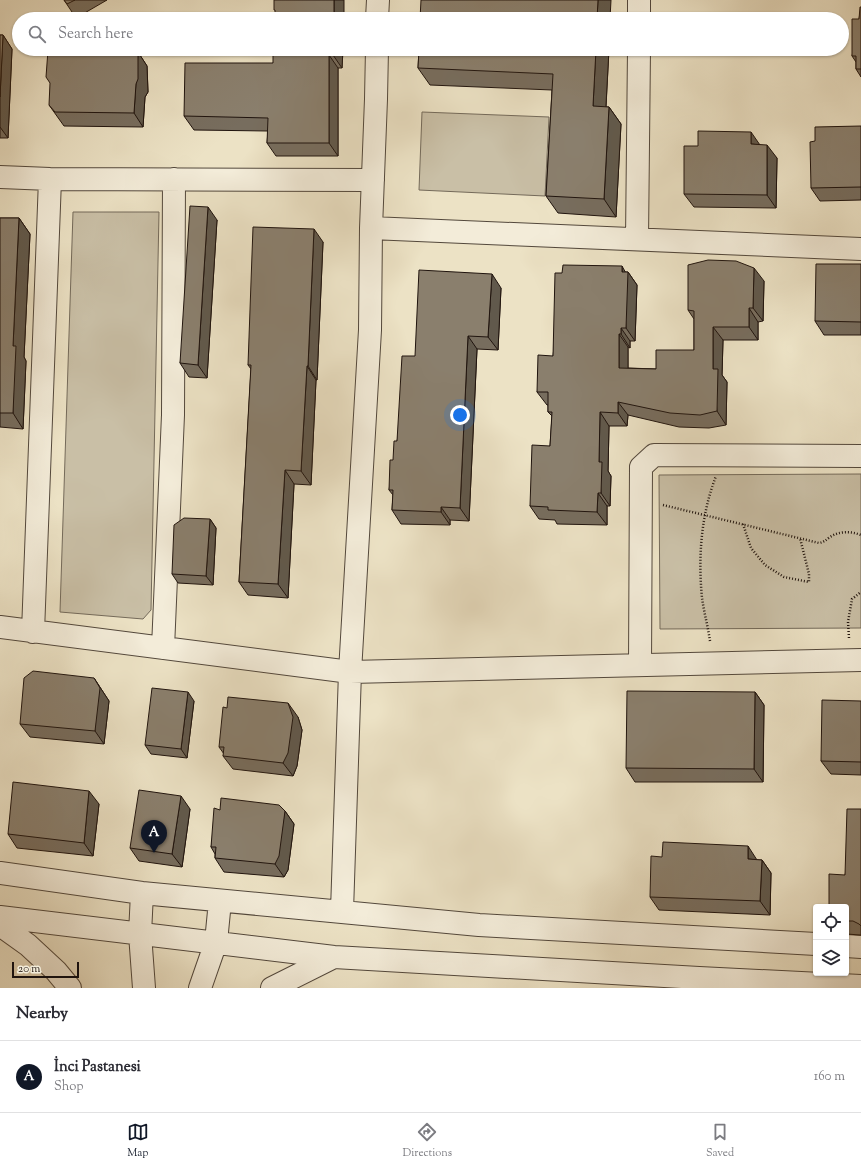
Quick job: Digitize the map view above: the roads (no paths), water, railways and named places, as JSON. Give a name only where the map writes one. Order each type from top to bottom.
[{"type":"street","points":[[377,12],[378,0]]},
{"type":"street","points":[[639,0],[639,12]]},
{"type":"street","points":[[342,911],[350,672],[370,330],[371,228],[377,56]]},
{"type":"street","points":[[637,239],[639,56]]},
{"type":"street","points":[[0,178],[373,180]]},
{"type":"street","points":[[33,632],[50,179]]},
{"type":"street","points":[[163,648],[173,415],[174,180]]},
{"type":"street","points":[[371,228],[861,249]]},
{"type":"street","points":[[640,665],[641,467],[654,455],[861,456]]},
{"type":"street","points":[[0,627],[350,672],[855,660]]},
{"type":"street","points":[[0,873],[142,893],[479,925],[813,944]]},
{"type":"street","points":[[142,893],[140,934],[144,988]]},
{"type":"street","points":[[200,988],[216,942],[220,901]]},
{"type":"street","points":[[0,917],[334,956],[691,978],[861,986]]},
{"type":"street","points":[[0,925],[28,945],[56,971],[70,988]]},
{"type":"street","points":[[849,946],[861,947]]},
{"type":"street","points":[[272,988],[334,956]]},
{"type":"place","name":"İnci Pastanesi","points":[[154,853]]}]
